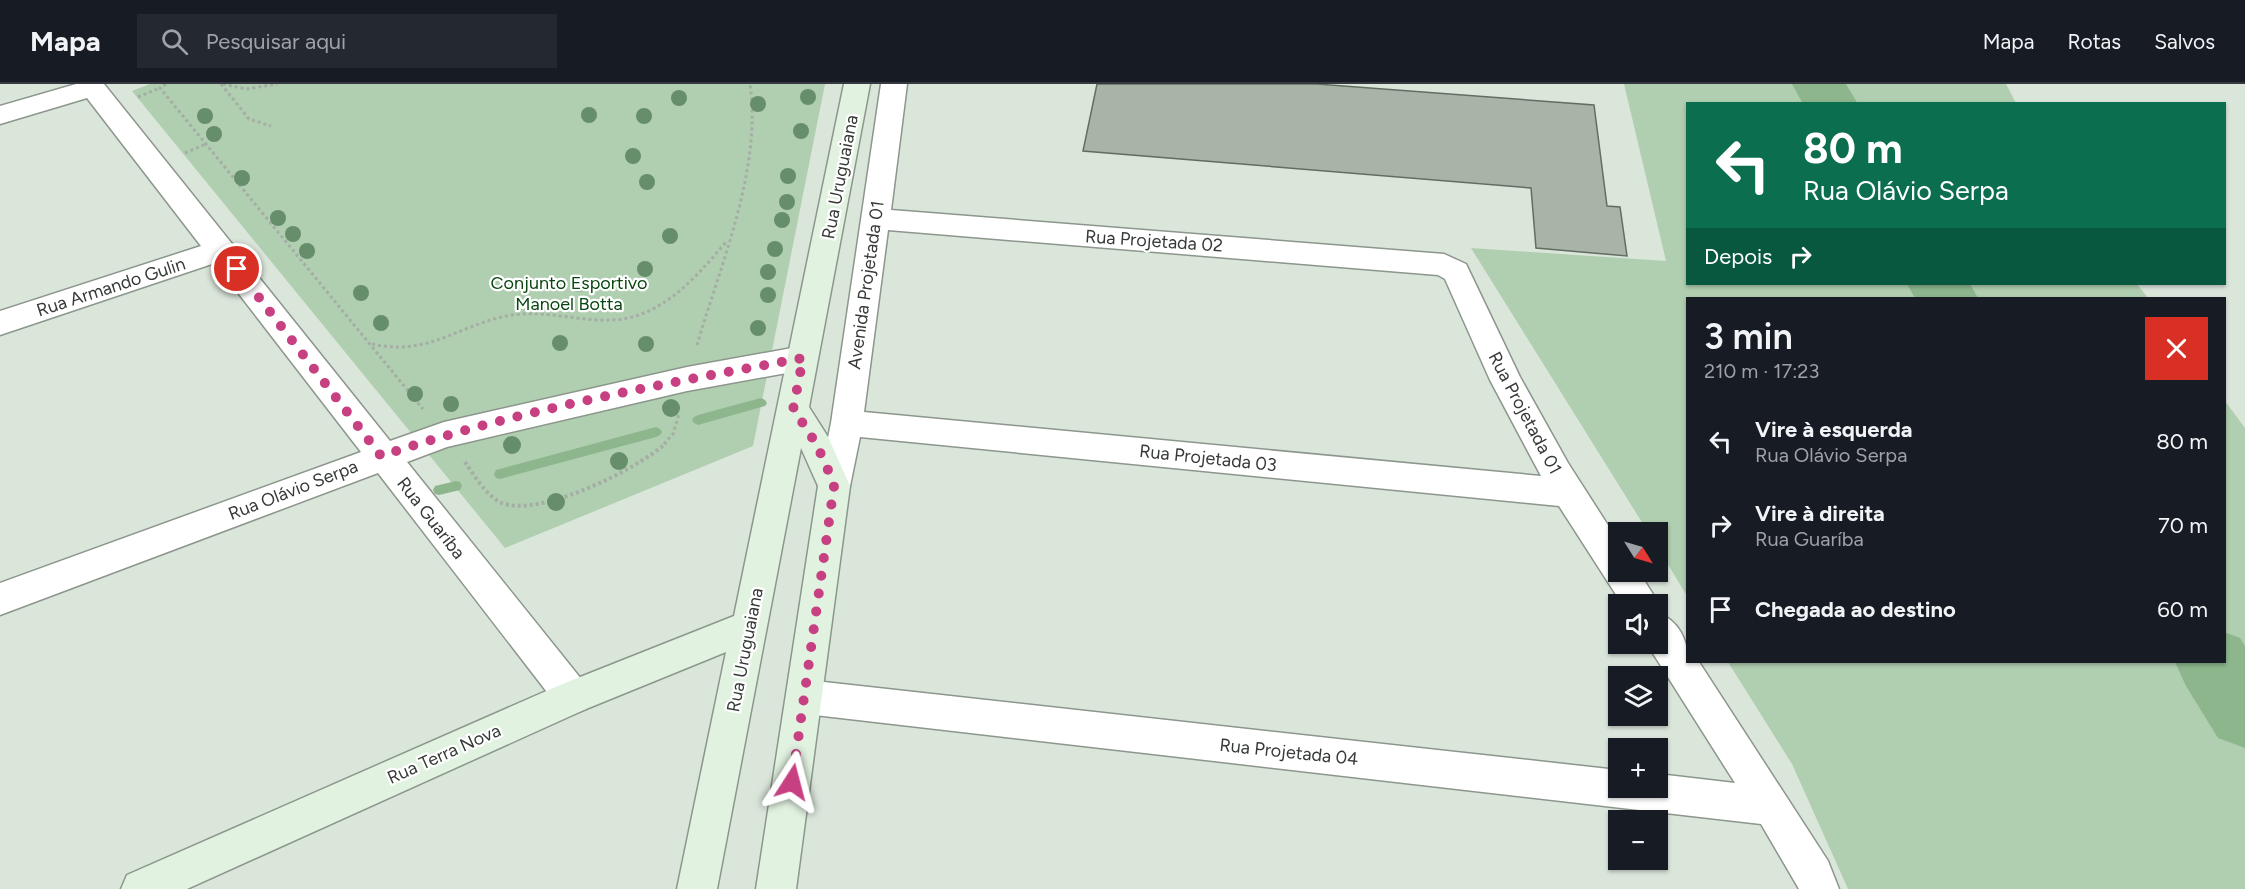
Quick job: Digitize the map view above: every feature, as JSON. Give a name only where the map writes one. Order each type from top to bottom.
[{"type":"street","name":"Rua Uruguaiana","points":[[696,889],[857,84]]},
{"type":"street","name":"Avenida Projetada 01","points":[[834,486],[847,423],[894,84]]},
{"type":"street","points":[[0,115],[92,86]]},
{"type":"street","name":"Rua Guaríba","points":[[92,86],[573,697]]},
{"type":"street","name":"Rua Projetada 02","points":[[874,219],[1433,263]]},
{"type":"street","name":"Rua Armando Gulin","points":[[0,323],[222,250]]},
{"type":"street","name":"Rua Projetada 01","points":[[1433,263],[1456,272],[1506,380],[1569,493],[1608,553]]},
{"type":"street","name":"Rua Olávio Serpa","points":[[0,599],[381,456],[444,435],[687,379],[803,358]]},
{"type":"street","points":[[776,889],[806,697],[834,486],[821,451],[810,430],[793,410]]},
{"type":"street","name":"Rua Projetada 03","points":[[847,423],[1569,493]]},
{"type":"street","name":"Rua Terra Nova","points":[[141,889],[573,697],[750,626]]},
{"type":"street","points":[[1668,645],[1772,806],[1814,875],[1819,889]]},
{"type":"street","name":"Rua Projetada 04","points":[[806,697],[1772,806]]},
{"type":"path","points":[[129,100],[166,84]]},
{"type":"path","points":[[222,84],[246,89],[277,84]]},
{"type":"path","points":[[222,84],[249,119],[271,126]]},
{"type":"path","points":[[160,88],[372,344],[478,480],[500,503],[512,506],[538,504],[605,480],[642,461],[671,439],[749,170],[754,112],[750,84]]},
{"type":"path","points":[[176,157],[206,144]]},
{"type":"path","points":[[372,344],[397,349],[427,345],[494,319],[522,314],[552,314],[609,321],[626,318],[654,309],[678,292],[728,239]]},
{"type":"green space","name":"Conjunto Esportivo Manoel Botta","points":[[150,84],[825,84],[753,446],[505,548],[132,91]]},
{"type":"green space","points":[[1624,84],[2006,84],[2015,102],[1686,102],[1686,285],[2138,285],[2147,297],[1686,297],[1686,594],[1668,565],[1668,522],[1642,522],[1471,248],[1666,261]]},
{"type":"green space","points":[[2226,402],[2245,428],[2245,889],[1848,889],[1792,764],[1729,663],[2226,663]]},
{"type":"building","points":[[1097,84],[1317,84],[1594,105],[1607,206],[1620,207],[1627,256],[1536,248],[1531,188],[1083,151]]},
{"type":"waterway","points":[[1819,84],[1830,102]]},
{"type":"waterway","points":[[1939,285],[1946,297]]},
{"type":"waterway","points":[[698,420],[761,403]]},
{"type":"waterway","points":[[500,474],[656,432]]},
{"type":"waterway","points":[[439,490],[456,486]]},
{"type":"waterway","points":[[2214,663],[2245,712]]},
{"type":"route","points":[[237,269],[381,456],[444,435],[687,379],[803,358],[793,410],[810,430],[821,451],[834,486],[806,697],[792,782]]}]
